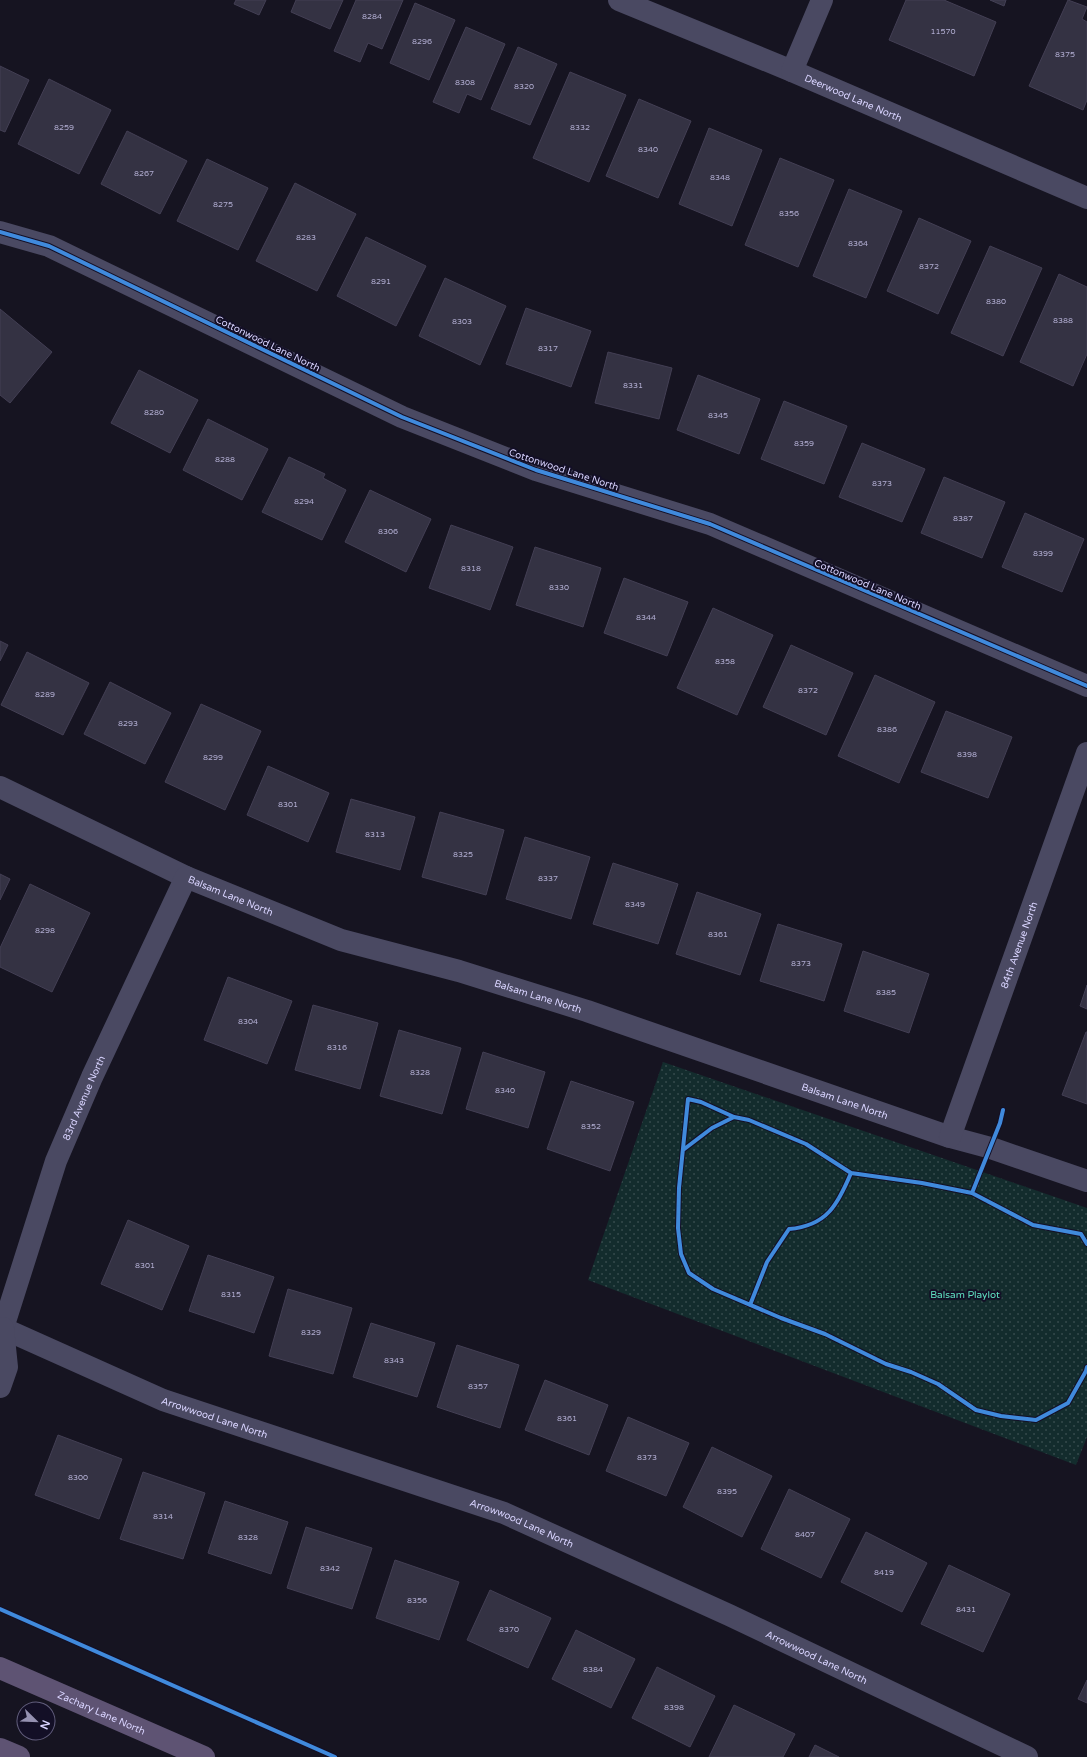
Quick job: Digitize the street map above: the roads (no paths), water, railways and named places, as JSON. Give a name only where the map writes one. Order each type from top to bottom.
[{"type":"main road","name":"Zachary Lane North","points":[[0,1668],[204,1757]]},
{"type":"main road","points":[[0,1748],[20,1757]]},
{"type":"street","name":"Deerwood Lane North","points":[[618,0],[792,71],[1087,198]]},
{"type":"street","points":[[792,71],[822,0]]},
{"type":"street","name":"Cottonwood Lane North","points":[[0,232],[49,246],[402,417],[536,470],[710,524],[1087,686]]},
{"type":"street","name":"84th Avenue North","points":[[950,1137],[1087,753]]},
{"type":"street","name":"Balsam Lane North","points":[[0,787],[186,877],[341,940],[459,971],[587,1011],[950,1137],[990,1148],[1087,1181]]},
{"type":"street","name":"83rd Avenue North","points":[[0,1387],[7,1367],[1,1329],[56,1161],[92,1076],[186,877]]},
{"type":"street","name":"Arrowwood Lane North","points":[[1,1329],[163,1400],[504,1514],[730,1615],[1027,1757]]},
{"type":"park label","name":"Balsam Playlot","points":[[965,1294]]}]
